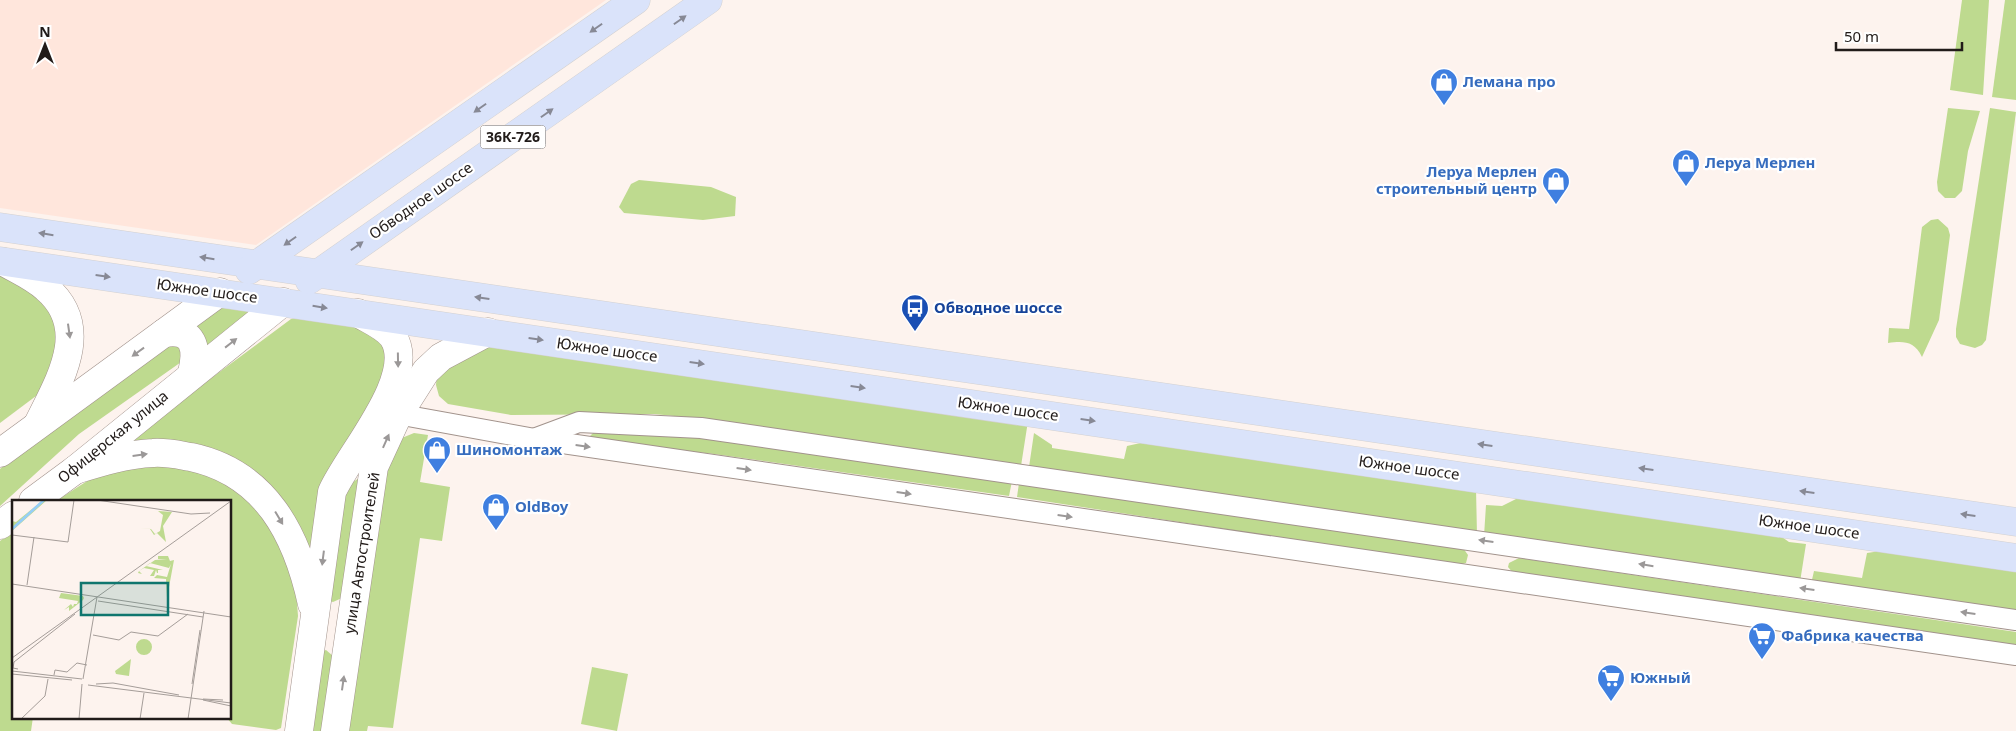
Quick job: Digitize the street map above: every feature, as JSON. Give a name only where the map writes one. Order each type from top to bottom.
[{"type":"main road","points":[[0,453],[255,265],[636,0]]},
{"type":"main road","name":"Обводное шоссе","points":[[283,302],[317,274],[708,0]]},
{"type":"main road","points":[[0,227],[2016,522]]},
{"type":"main road","points":[[1,261],[48,289],[62,308],[69,327],[68,356],[36,427]]},
{"type":"main road","name":"Южное шоссе","points":[[1,261],[2016,558]]},
{"type":"main road","name":"Офицерская улица","points":[[34,500],[75,470],[192,373],[283,302]]},
{"type":"main road","name":"улица Автостроителей","points":[[336,731],[374,467],[389,413],[400,357],[393,337],[384,328],[358,313]]},
{"type":"main road","name":"улица Автостроителей","points":[[299,731],[332,492],[340,472],[426,371],[441,357],[488,332]]},
{"type":"main road","points":[[164,333],[180,333],[191,340],[196,354],[192,373]]},
{"type":"main road","name":"улица Автостроителей","points":[[75,470],[114,458],[154,453],[204,460],[244,479],[276,512],[293,542],[306,578],[314,629]]},
{"type":"main road","points":[[0,525],[12,516]]},
{"type":"main road","points":[[314,629],[348,643]]},
{"type":"street","points":[[389,413],[534,439],[2016,654]]},
{"type":"street","points":[[534,439],[579,422],[701,428],[2016,620]]},
{"type":"shaded area","points":[[0,0],[606,0],[256,245],[0,208]]},
{"type":"green space","points":[[1962,0],[1989,0],[1983,95],[1950,90]]},
{"type":"green space","points":[[2005,0],[2016,0],[2016,100],[1992,97]]},
{"type":"green space","points":[[1948,108],[1980,111],[1968,151],[1962,191],[1955,198],[1945,198],[1938,191],[1937,182]]},
{"type":"green space","points":[[1990,108],[2016,112],[1986,340],[1982,345],[1975,348],[1960,344],[1956,337],[1956,329]]},
{"type":"green space","points":[[639,180],[711,187],[736,197],[735,216],[703,220],[624,213],[619,207],[631,184]]},
{"type":"green space","points":[[1938,219],[1948,228],[1950,235],[1939,320],[1922,357],[1916,348],[1908,343],[1888,343],[1889,328],[1909,329],[1922,227],[1931,220]]},
{"type":"green space","points":[[0,275],[41,293],[64,340],[40,393],[0,423]]},
{"type":"green space","points":[[214,302],[260,308],[200,357],[192,330]]},
{"type":"green space","points":[[303,316],[363,323],[392,354],[310,574],[254,476],[102,459],[291,319]]},
{"type":"green space","points":[[178,339],[184,360],[79,434],[0,506],[0,469],[57,419]]},
{"type":"green space","points":[[478,343],[1028,421],[1021,466],[705,419],[654,414],[511,415],[448,404],[439,396],[436,385],[437,373]]},
{"type":"green space","points":[[595,431],[715,439],[1012,481],[1009,496],[714,454],[591,440],[589,437]]},
{"type":"green space","points":[[414,433],[428,435],[420,482],[450,487],[442,541],[420,538],[393,728],[368,726],[367,731],[343,731],[382,468],[397,440]]},
{"type":"green space","points":[[1034,433],[1052,445],[1052,448],[1124,459],[1127,446],[1154,440],[1476,488],[1477,535],[1029,467]]},
{"type":"green space","points":[[134,463],[208,469],[274,522],[296,590],[298,616],[281,728],[276,730],[232,724],[227,718],[231,718],[231,500],[58,500],[95,476]]},
{"type":"green space","points":[[361,477],[342,598],[333,602],[330,601],[339,501],[348,485]]},
{"type":"green space","points":[[1019,483],[1463,548],[1468,555],[1466,563],[1459,565],[1017,497]]},
{"type":"green space","points":[[1524,495],[1775,532],[1789,542],[1806,544],[1800,582],[1484,536],[1486,505],[1502,506]]},
{"type":"green space","points":[[12,532],[12,718],[33,718],[31,731],[0,731],[0,541]]},
{"type":"green space","points":[[1894,549],[2016,567],[2016,614],[1811,584],[1814,571],[1862,578],[1867,553]]},
{"type":"green space","points":[[1519,558],[2016,632],[2016,646],[1513,573],[1508,567],[1509,563]]},
{"type":"green space","points":[[326,650],[333,656],[323,731],[308,731],[323,651]]},
{"type":"green space","points":[[592,667],[628,674],[617,731],[581,724]]},
{"type":"place","name":"Лемана про","points":[[1444,106]]},
{"type":"place","name":"Леруа Мерлен","points":[[1686,187]]},
{"type":"place","name":"Леруа Мерлен строительный центр","points":[[1556,205]]},
{"type":"place","name":"Обводное шоссе","points":[[915,332]]},
{"type":"place","name":"Шиномонтаж","points":[[437,474]]},
{"type":"place","name":"OldBoy","points":[[496,531]]},
{"type":"place","name":"Фабрика качества","points":[[1762,660]]},
{"type":"place","name":"Южный","points":[[1611,702]]}]
